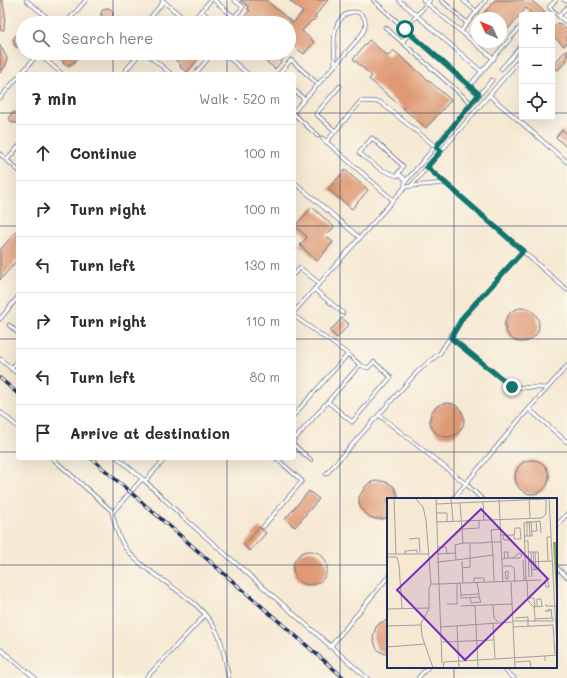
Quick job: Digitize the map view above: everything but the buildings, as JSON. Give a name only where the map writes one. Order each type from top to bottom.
[{"type":"lane","points":[[26,0],[45,16]]},
{"type":"lane","points":[[72,16],[86,0]]},
{"type":"lane","points":[[196,16],[211,0]]},
{"type":"lane","points":[[214,0],[233,16]]},
{"type":"lane","points":[[234,0],[243,7],[235,16]]},
{"type":"lane","points":[[373,0],[479,94]]},
{"type":"lane","points":[[398,0],[482,72]]},
{"type":"lane","points":[[423,0],[429,2],[460,31],[494,59]]},
{"type":"lane","points":[[441,0],[467,23]]},
{"type":"lane","points":[[463,0],[477,12],[486,0]]},
{"type":"lane","points":[[556,0],[549,7],[567,23]]},
{"type":"lane","points":[[151,16],[163,1],[181,16]]},
{"type":"lane","points":[[405,29],[429,2]]},
{"type":"lane","points":[[559,16],[567,7]]},
{"type":"lane","points":[[201,11],[207,16]]},
{"type":"lane","points":[[296,110],[363,33],[366,25],[365,19],[360,14],[353,11],[340,18],[336,28],[334,39],[335,65]]},
{"type":"lane","points":[[460,31],[471,19]]},
{"type":"lane","points":[[385,27],[472,104]]},
{"type":"lane","points":[[470,85],[519,29]]},
{"type":"lane","points":[[402,42],[410,33]]},
{"type":"lane","points":[[501,69],[519,48]]},
{"type":"lane","points":[[23,72],[33,60]]},
{"type":"lane","points":[[47,60],[60,72]]},
{"type":"lane","points":[[126,70],[134,60]]},
{"type":"lane","points":[[154,60],[169,72]]},
{"type":"lane","points":[[197,72],[207,60]]},
{"type":"lane","points":[[231,60],[246,72]]},
{"type":"lane","points":[[281,72],[291,60],[318,84]]},
{"type":"lane","points":[[411,186],[519,60]]},
{"type":"lane","points":[[0,98],[16,79]]},
{"type":"lane","points":[[405,187],[406,180],[436,147],[492,80]]},
{"type":"lane","points":[[335,131],[316,114],[340,86]]},
{"type":"lane","points":[[296,92],[304,100]]},
{"type":"lane","points":[[489,95],[566,161]]},
{"type":"lane","points":[[326,142],[361,101],[380,102],[441,151]]},
{"type":"lane","points":[[296,115],[393,200]]},
{"type":"lane","points":[[372,138],[403,166],[398,173],[397,176],[380,169],[359,153],[372,138]]},
{"type":"lane","points":[[7,160],[16,149]]},
{"type":"lane","points":[[0,154],[16,168]]},
{"type":"lane","points":[[427,167],[567,290]]},
{"type":"lane","points":[[398,173],[406,180]]},
{"type":"lane","points":[[296,310],[405,187],[446,183]]},
{"type":"lane","points":[[296,184],[360,238]]},
{"type":"lane","points":[[326,474],[417,372],[440,353],[463,317],[523,251]]},
{"type":"lane","points":[[296,272],[300,268],[320,283]]},
{"type":"lane","points":[[314,289],[343,313]]},
{"type":"lane","points":[[0,319],[16,299]]},
{"type":"lane","points":[[296,317],[348,354],[360,365],[368,368],[374,362],[391,377],[352,422],[328,402]]},
{"type":"lane","points":[[9,326],[16,331]]},
{"type":"lane","points":[[451,338],[512,387],[547,388]]},
{"type":"lane","points":[[296,413],[348,354]]},
{"type":"lane","points":[[0,359],[16,373]]},
{"type":"lane","points":[[11,369],[16,363]]},
{"type":"lane","points":[[296,438],[360,365]]},
{"type":"lane","points":[[454,498],[567,366]]},
{"type":"lane","points":[[529,409],[567,442]]},
{"type":"lane","points":[[0,412],[16,426]]},
{"type":"lane","points":[[379,414],[466,484],[481,498]]},
{"type":"lane","points":[[296,447],[311,460]]},
{"type":"lane","points":[[54,460],[113,512],[119,538],[127,550],[149,570],[194,604],[205,615],[218,633],[222,644],[229,678]]},
{"type":"lane","points":[[120,460],[183,517],[367,678]]},
{"type":"lane","points":[[113,512],[164,460]]},
{"type":"lane","points":[[263,527],[302,481],[278,460]]},
{"type":"lane","points":[[557,525],[567,514]]},
{"type":"lane","points":[[557,568],[567,577]]},
{"type":"lane","points":[[330,646],[387,578]]},
{"type":"lane","points":[[146,678],[205,615]]},
{"type":"lane","points":[[0,649],[35,678]]},
{"type":"lane","points":[[418,678],[427,668]]},
{"type":"lane","points":[[502,668],[514,678]]},
{"type":"railway","points":[[0,378],[16,392]]},
{"type":"railway","points":[[93,460],[344,678]]},
{"type":"route","points":[[405,29],[479,94],[436,147],[441,151],[427,167],[523,251],[463,317],[451,338],[512,387]]}]
